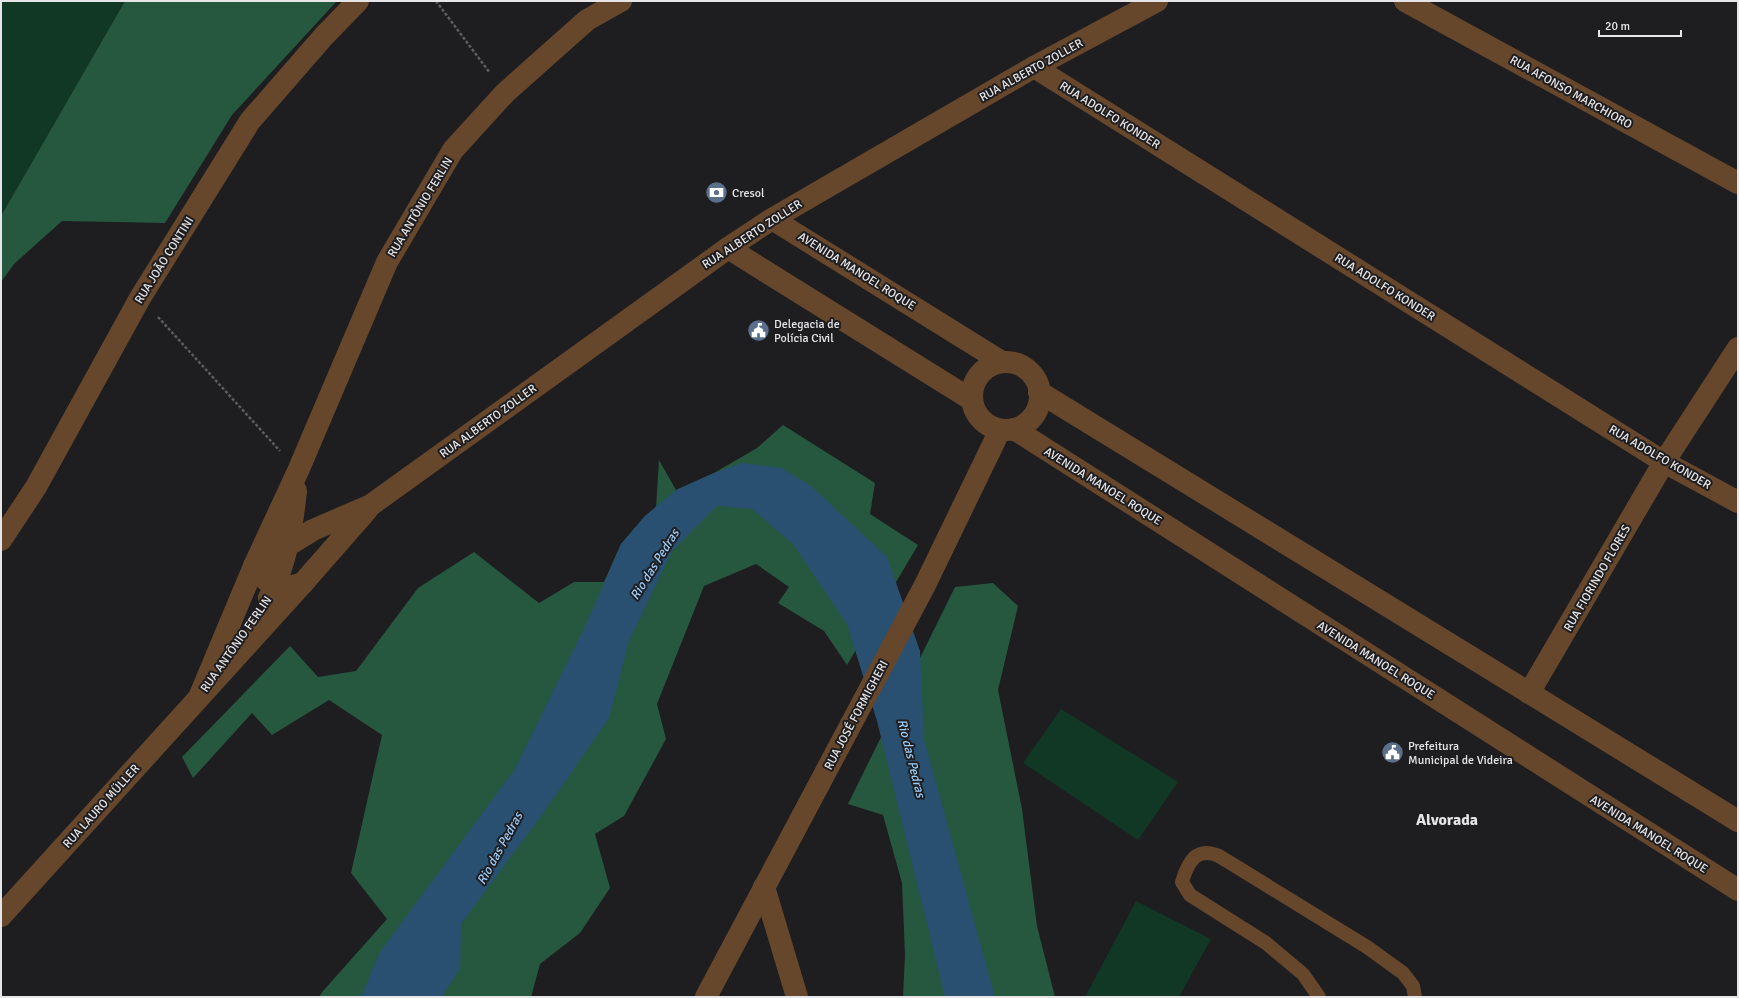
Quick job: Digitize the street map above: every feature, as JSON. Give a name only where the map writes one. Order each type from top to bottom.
[{"type":"street","name":"RUA JOÃO CONTINI","points":[[1,540],[36,488],[140,298],[250,121],[324,36],[358,1]]},
{"type":"street","name":"RUA ANTÔNIO FERLIN","points":[[200,695],[254,566],[298,471],[387,262],[453,150],[505,93],[587,20],[621,1]]},
{"type":"street","name":"RUA ALBERTO ZOLLER","points":[[254,566],[313,530],[371,505],[728,248],[772,219],[1034,67],[1157,1]]},
{"type":"street","name":"RUA AFONSO MARCHIORO","points":[[1405,1],[1738,183]]},
{"type":"street","name":"RUA ADOLFO KONDER","points":[[1034,67],[1664,462],[1738,502]]},
{"type":"street","name":"AVENIDA MANOEL ROQUE","points":[[772,219],[1002,362]]},
{"type":"street","points":[[728,248],[972,400]]},
{"type":"street","name":"RUA FIORINDO FLORES","points":[[1529,693],[1664,462],[1738,348]]},
{"type":"street","points":[[1002,362],[1015,363],[1026,368],[1035,377],[1038,392],[1040,402],[1035,414],[1026,424],[1007,430],[986,425],[977,414],[972,400],[973,386],[980,374],[990,366],[1002,362]]},
{"type":"street","points":[[1038,392],[1738,821]]},
{"type":"street","name":"AVENIDA MANOEL ROQUE","points":[[1007,430],[1738,890]]},
{"type":"street","name":"RUA JOSÉ FORMIGHERI","points":[[706,997],[1007,430]]},
{"type":"street","name":"RUA ANTÔNIO FERLIN","points":[[200,695],[267,602],[275,586],[284,565],[294,515],[298,471]]},
{"type":"street","points":[[298,471],[306,507],[316,520],[332,522]]},
{"type":"street","name":"RUA ALBERTO ZOLLER","points":[[200,695],[371,505]]},
{"type":"street","points":[[254,566],[262,578],[275,586],[289,588],[303,582]]},
{"type":"street","name":"RUA LAURO MÜLLER","points":[[1,916],[200,695]]},
{"type":"street","points":[[764,887],[797,997]]},
{"type":"lane","points":[[1319,997],[1303,974],[1266,943],[1190,895],[1182,882],[1186,870],[1193,859],[1203,852],[1212,853],[1219,856],[1367,947],[1403,973],[1413,986],[1415,997]]},
{"type":"path","points":[[436,1],[505,93]]},
{"type":"path","points":[[140,298],[298,471]]},
{"type":"green space","points":[[1,1],[125,1],[1,216]]},
{"type":"green space","points":[[125,1],[337,1],[232,115],[165,223],[62,221],[14,264],[1,282],[1,216]]},
{"type":"green space","points":[[783,425],[875,483],[870,514],[918,545],[847,665],[824,631],[778,603],[789,587],[756,564],[704,586],[657,704],[666,739],[624,816],[595,834],[610,888],[580,933],[540,964],[531,997],[319,997],[387,919],[351,873],[382,735],[329,700],[272,735],[252,713],[193,778],[182,757],[290,646],[318,677],[356,671],[418,588],[474,552],[539,603],[574,582],[604,582],[621,544],[645,516],[656,507],[659,460],[676,490],[714,473],[757,448]]},
{"type":"green space","points":[[993,583],[1018,606],[998,690],[1022,809],[1037,926],[1055,997],[903,997],[905,955],[902,883],[883,815],[848,804],[955,587]]},
{"type":"green space","points":[[1061,709],[1178,782],[1138,840],[1023,763]]},
{"type":"green space","points":[[1136,901],[1211,939],[1179,997],[1085,997]]},
{"type":"water","name":"Rio das Pedras","points":[[743,463],[781,468],[811,486],[887,557],[920,651],[924,739],[995,997],[945,997],[877,721],[847,624],[793,544],[752,509],[717,506],[672,551],[629,641],[609,718],[544,812],[461,924],[460,968],[442,997],[361,997],[380,952],[515,769],[587,622],[621,544],[645,516],[676,490],[714,473]]},
{"type":"place","name":"Cresol","points":[[717,193]]},
{"type":"place","name":"Delegacia de Polícia Civil","points":[[758,331]]},
{"type":"place","name":"Prefeitura Municipal de Videira","points":[[1393,753]]},
{"type":"district","name":"Alvorada","points":[[1447,819]]}]
